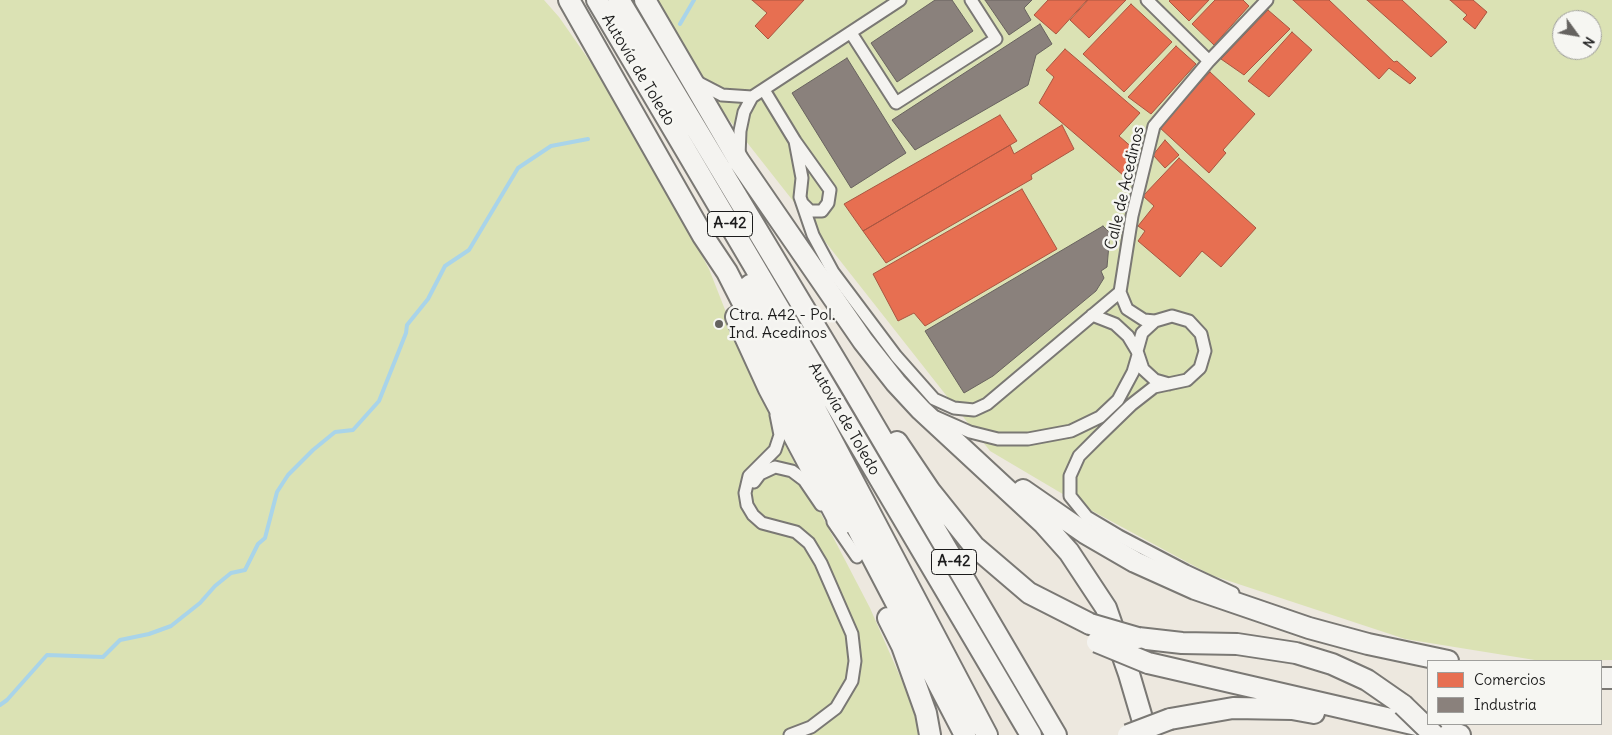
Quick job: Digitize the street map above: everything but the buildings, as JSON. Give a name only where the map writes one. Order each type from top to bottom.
[{"type":"highway","points":[[553,0],[609,68]]},
{"type":"highway","points":[[569,0],[703,236],[731,280],[965,735]]},
{"type":"highway","points":[[586,0],[745,275],[987,735]]},
{"type":"highway","name":"Autovía de Toledo","points":[[597,0],[860,449],[1031,735]]},
{"type":"highway","name":"Autovía de Toledo","points":[[619,0],[741,201],[1056,735]]},
{"type":"highway","points":[[645,0],[739,161],[863,341],[896,383],[921,410],[1044,524],[1069,552],[1106,608],[1129,674],[1147,735]]},
{"type":"highway","points":[[703,236],[720,282],[769,389],[902,646],[926,713],[930,735]]},
{"type":"highway","points":[[745,275],[764,301],[799,357],[842,431],[860,449]]},
{"type":"highway","points":[[852,388],[901,447],[930,491],[974,546],[1029,592],[1094,633],[1148,663],[1460,735]]},
{"type":"highway","points":[[964,449],[1084,533],[1135,562],[1195,589],[1309,628],[1368,644],[1443,660]]},
{"type":"highway","points":[[1094,633],[1182,643],[1237,644],[1296,653],[1332,664],[1367,680],[1403,706],[1434,735]]},
{"type":"highway","points":[[1128,735],[1170,720],[1233,708],[1292,710],[1368,721],[1439,735]]},
{"type":"street","points":[[739,161],[740,131],[744,112],[752,97],[900,0]]},
{"type":"street","points":[[851,33],[896,103],[996,39],[971,0]]},
{"type":"street","points":[[1147,0],[1209,61]]},
{"type":"street","name":"Calle de Acedinos","points":[[1120,292],[1132,216],[1154,126],[1209,61],[1267,0]]},
{"type":"street","points":[[692,79],[722,95],[752,97]]},
{"type":"street","points":[[764,90],[795,141],[830,190],[828,203],[822,211],[810,211],[802,203]]},
{"type":"street","points":[[795,141],[802,178],[800,197],[814,235],[839,280],[896,356],[934,399],[954,408],[974,410],[987,404],[1120,292],[1127,309],[1144,320],[1155,321],[1172,316],[1189,321],[1201,334],[1203,342],[1205,351],[1200,368],[1187,380],[1154,388],[1131,405],[1080,456],[1070,476],[1070,496],[1087,517],[1119,536],[1186,571],[1309,628]]},
{"type":"street","points":[[1092,315],[1116,324],[1128,336],[1138,353],[1143,369],[1155,380],[1169,384]]},
{"type":"street","points":[[921,410],[970,432],[998,439],[1028,439],[1071,431],[1100,416],[1118,400],[1133,372],[1142,333],[1155,321]]},
{"type":"street","points":[[769,389],[780,435],[775,450],[749,476],[745,493],[747,505],[753,515],[762,523],[796,532],[809,543],[821,563],[852,634],[855,661],[852,681],[836,708],[817,723],[790,735]]},
{"type":"street","points":[[745,493],[760,474],[775,467],[792,471],[804,480],[858,558]]},
{"type":"green space","points":[[0,0],[544,0],[559,17],[624,110],[709,269],[744,358],[755,375],[769,414],[870,608],[916,713],[918,735],[0,735]]},
{"type":"green space","points":[[656,0],[1612,0],[1612,660],[1535,660],[1405,639],[1211,575],[1083,506],[990,451],[712,98]]},
{"type":"waterway","points":[[680,24],[694,0]]},
{"type":"waterway","points":[[0,705],[7,700],[47,655],[103,657],[120,640],[149,634],[171,626],[200,603],[215,586],[231,573],[245,570],[258,544],[265,538],[277,492],[288,475],[313,450],[335,432],[353,430],[379,401],[406,333],[407,325],[428,299],[445,266],[469,250],[518,168],[551,146],[588,139]]},
{"type":"place","name":"Ctra. A42 - Pol. Ind. Acedinos","points":[[719,324]]}]
